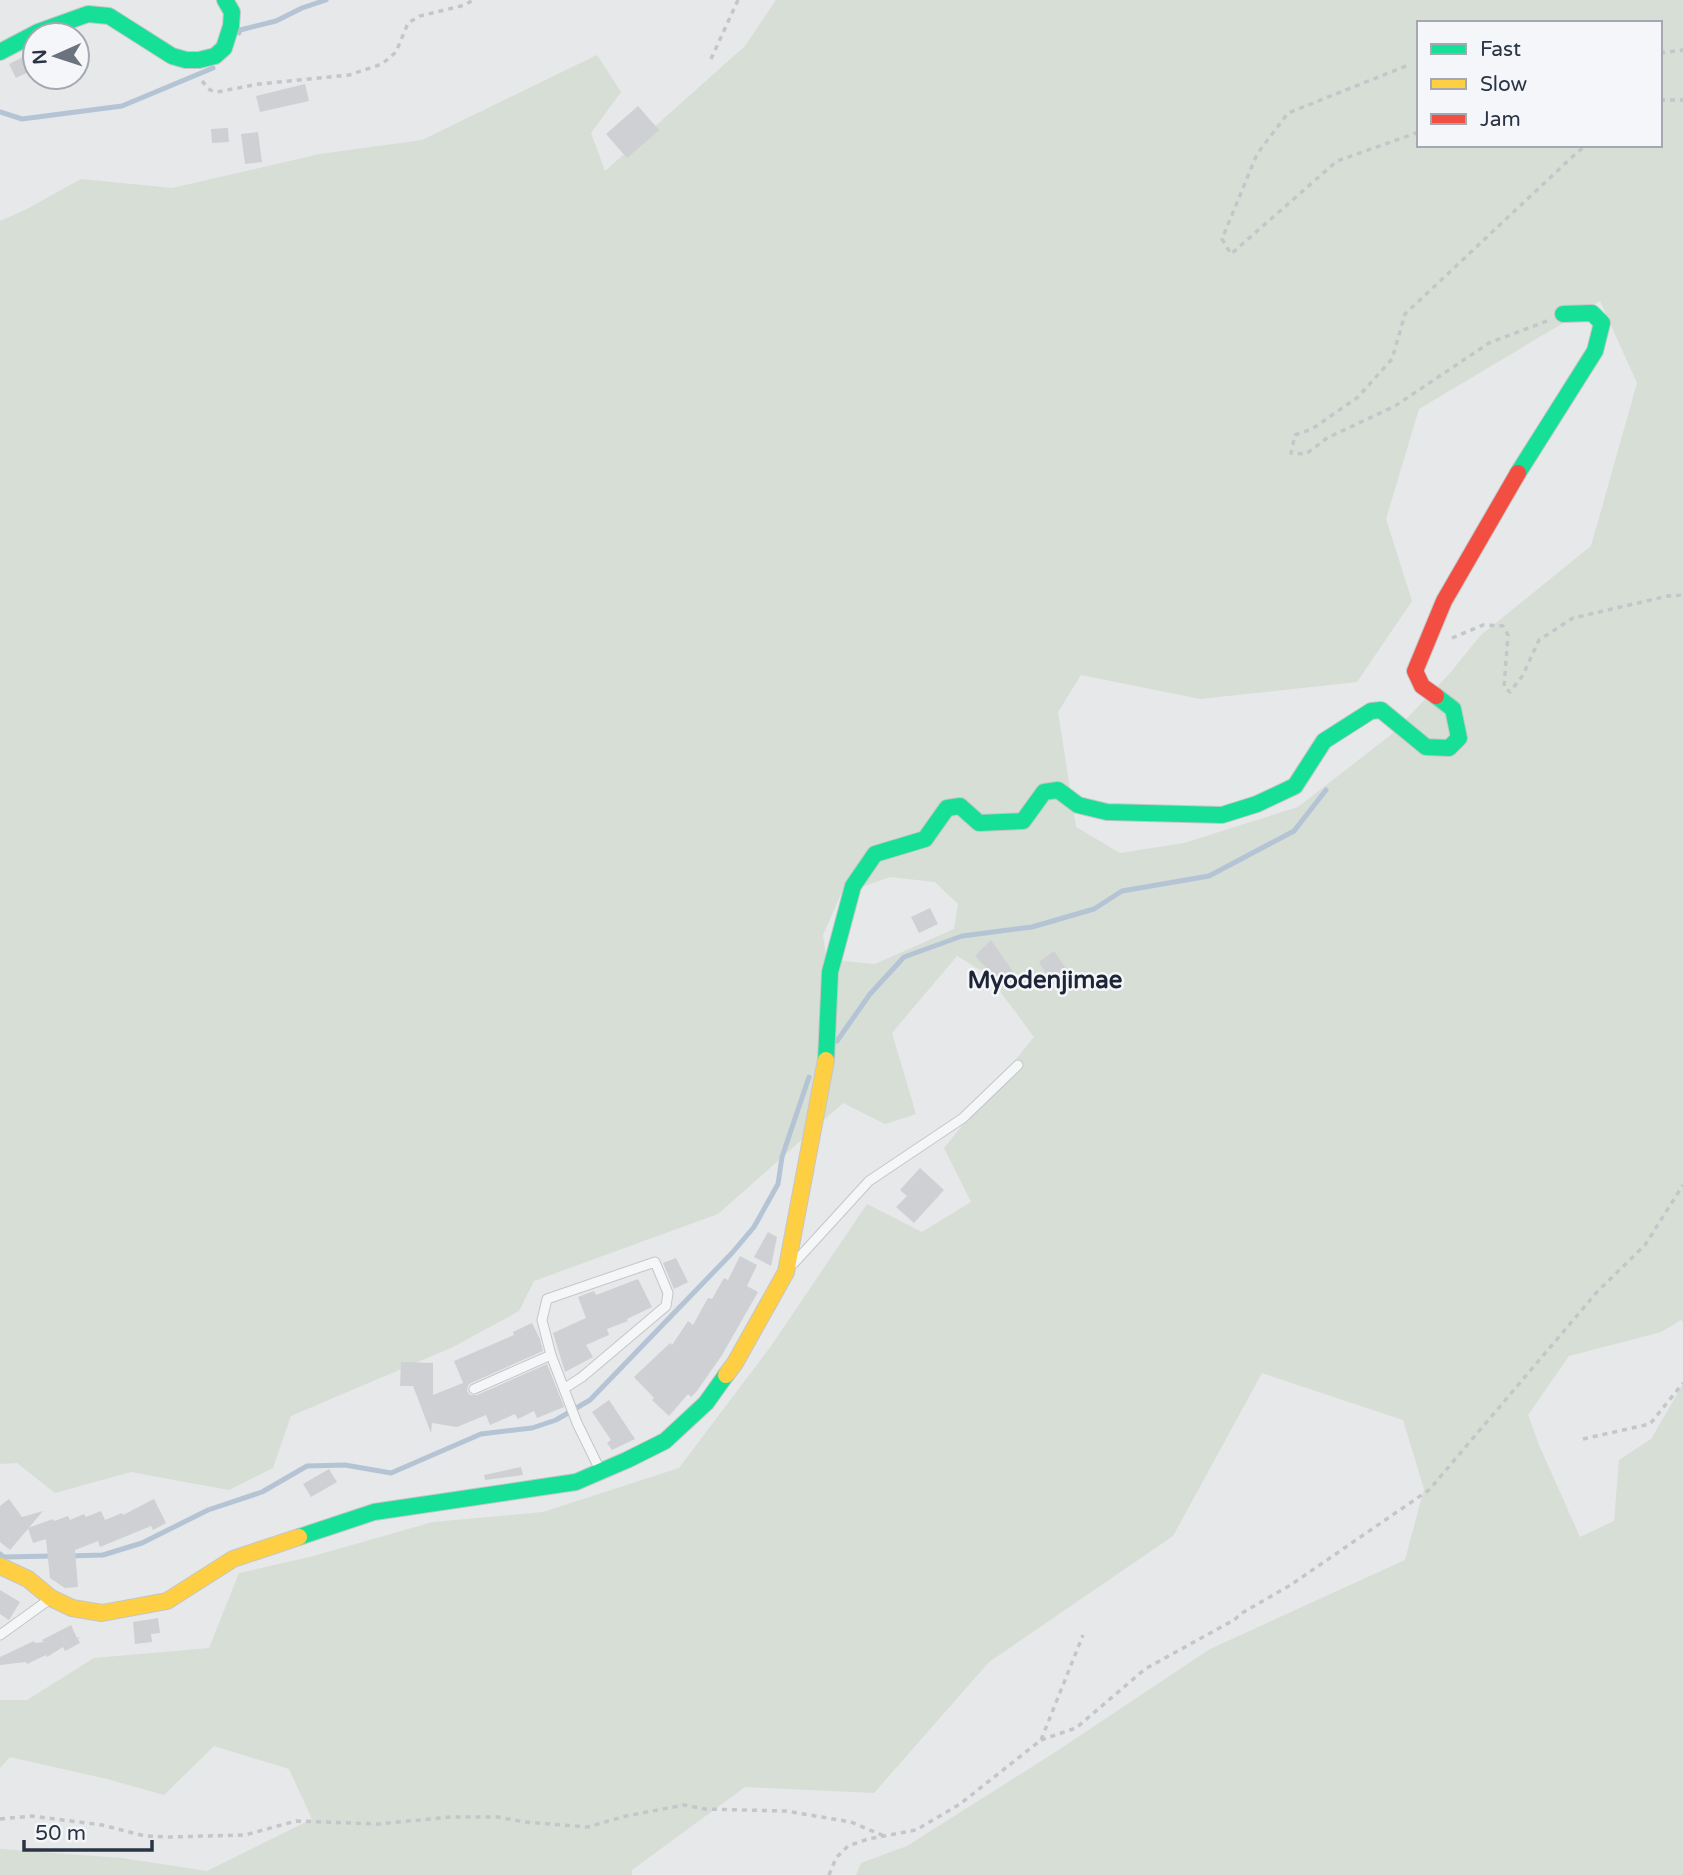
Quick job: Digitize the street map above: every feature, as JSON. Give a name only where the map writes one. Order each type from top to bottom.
[{"type":"street","points":[[0,52],[38,32],[88,14],[109,16],[172,56],[200,60],[215,56],[224,48],[232,12],[225,0]]},
{"type":"street","points":[[0,1566],[28,1579],[51,1598],[72,1608],[102,1613],[167,1601],[233,1559],[374,1512],[576,1482],[665,1440],[706,1403],[735,1363],[786,1272],[826,1059],[830,972],[853,887],[875,854],[925,839],[947,808],[960,806],[979,823],[1023,821],[1044,792],[1058,790],[1078,805],[1108,812],[1222,815],[1257,804],[1295,786],[1324,741],[1371,711],[1381,710],[1426,747],[1449,748],[1459,738],[1453,709],[1422,686],[1415,671],[1444,601],[1514,479],[1595,351],[1601,323],[1592,313],[1563,314]]},
{"type":"lane","points":[[786,1272],[869,1181],[963,1118],[1018,1065]]},
{"type":"lane","points":[[565,1388],[582,1377],[666,1306],[668,1293],[654,1262],[547,1299],[542,1320],[551,1354],[577,1423],[601,1472]]},
{"type":"lane","points":[[474,1389],[551,1354]]},
{"type":"lane","points":[[0,1635],[51,1598]]},
{"type":"path","points":[[199,78],[210,90],[218,92],[259,84],[349,75],[382,64],[396,52],[408,23],[420,16],[465,5],[473,0]]},
{"type":"path","points":[[711,59],[738,0]]},
{"type":"path","points":[[1662,53],[1683,50]]},
{"type":"path","points":[[1406,66],[1288,113],[1257,154],[1222,239],[1231,254],[1337,161],[1417,133]]},
{"type":"path","points":[[1662,100],[1683,100]]},
{"type":"path","points":[[1563,314],[1489,343],[1395,406],[1327,438],[1306,454],[1291,453],[1295,435],[1312,429],[1358,397],[1392,359],[1405,314],[1584,147]]},
{"type":"path","points":[[1423,651],[1483,625],[1503,626],[1508,635],[1504,687],[1510,692],[1523,675],[1539,640],[1573,618],[1683,595]]},
{"type":"path","points":[[829,1875],[836,1858],[848,1846],[868,1839],[916,1830],[960,1804],[1041,1740],[1076,1728],[1145,1669],[1289,1586],[1429,1490],[1597,1293],[1645,1245],[1683,1185]]},
{"type":"path","points":[[1583,1439],[1650,1424],[1683,1383]]},
{"type":"path","points":[[1041,1740],[1083,1635]]},
{"type":"path","points":[[0,1819],[32,1816],[102,1825],[145,1836],[170,1837],[245,1835],[296,1821],[378,1824],[451,1816],[498,1817],[589,1827],[626,1816],[684,1805],[705,1809],[786,1811],[852,1822],[884,1836]]},
{"type":"shaded area","points":[[776,0],[1683,0],[1683,1322],[1681,1320],[1661,1332],[1569,1356],[1528,1415],[1580,1537],[1614,1521],[1619,1460],[1651,1439],[1683,1384],[1683,1875],[856,1875],[861,1863],[907,1846],[1057,1751],[1210,1649],[1405,1560],[1424,1489],[1403,1420],[1262,1373],[1173,1536],[989,1662],[874,1793],[745,1787],[632,1870],[632,1875],[0,1875],[0,1849],[122,1858],[207,1871],[312,1819],[289,1769],[214,1746],[164,1795],[10,1757],[0,1768],[0,1700],[27,1700],[94,1658],[209,1648],[239,1573],[310,1557],[433,1522],[543,1512],[679,1468],[771,1346],[867,1204],[922,1232],[971,1202],[944,1148],[1034,1037],[987,974],[957,956],[892,1033],[916,1114],[885,1124],[843,1103],[718,1214],[534,1281],[519,1311],[453,1347],[291,1416],[273,1468],[229,1490],[131,1472],[55,1493],[17,1463],[0,1464],[0,221],[81,179],[172,188],[320,154],[422,140],[597,55],[621,92],[591,133],[605,171],[745,46]],"holes":[[[1600,301],[1637,383],[1591,546],[1481,635],[1450,673],[1392,734],[1298,807],[1184,843],[1120,853],[1076,827],[1058,712],[1081,675],[1200,699],[1357,682],[1412,601],[1386,519],[1419,409]],[[890,877],[935,882],[958,904],[954,929],[875,964],[843,961],[826,956],[823,935],[841,894]]]},
{"type":"building","points":[[21,58],[21,76],[16,78],[9,64]]},
{"type":"building","points":[[305,84],[309,101],[260,112],[256,96]]},
{"type":"building","points":[[638,106],[659,130],[627,158],[606,134]]},
{"type":"building","points":[[228,128],[229,142],[212,143],[211,129]]},
{"type":"building","points":[[258,132],[262,162],[245,164],[241,134]]},
{"type":"building","points":[[930,908],[938,924],[919,933],[911,917]]},
{"type":"building","points":[[991,940],[1018,979],[1007,989],[975,956]]},
{"type":"building","points":[[1054,951],[1069,973],[1053,984],[1039,962]]},
{"type":"building","points":[[920,1168],[944,1190],[914,1223],[896,1207],[907,1196],[900,1190]]},
{"type":"building","points":[[768,1232],[777,1237],[771,1266],[754,1257]]},
{"type":"building","points":[[740,1256],[757,1265],[747,1286],[758,1292],[722,1355],[697,1391],[691,1397],[688,1394],[669,1416],[634,1377],[670,1343],[672,1345],[688,1321],[693,1325],[708,1298],[712,1299],[724,1278],[728,1280]]},
{"type":"building","points":[[676,1258],[688,1282],[674,1289],[663,1263]]},
{"type":"building","points":[[638,1279],[652,1307],[607,1329],[609,1335],[586,1345],[593,1357],[565,1372],[553,1333],[586,1318],[578,1297],[594,1291],[596,1295]]},
{"type":"building","points":[[532,1323],[543,1351],[471,1383],[467,1391],[470,1395],[477,1395],[547,1364],[564,1407],[537,1418],[534,1411],[518,1419],[515,1414],[490,1425],[486,1415],[457,1427],[432,1423],[431,1433],[413,1386],[400,1386],[401,1362],[433,1363],[433,1395],[463,1383],[454,1361],[514,1335],[513,1332]]},
{"type":"building","points":[[609,1400],[635,1439],[612,1450],[607,1443],[611,1440],[592,1412]]},
{"type":"building","points":[[521,1467],[523,1475],[485,1480],[484,1475]]},
{"type":"building","points":[[329,1469],[337,1482],[311,1497],[303,1484]]},
{"type":"building","points":[[9,1499],[22,1517],[43,1511],[10,1550],[0,1542],[0,1506]]},
{"type":"building","points":[[154,1499],[166,1523],[153,1530],[151,1526],[100,1547],[98,1541],[75,1550],[78,1587],[65,1588],[50,1578],[46,1539],[33,1543],[28,1528],[53,1519],[54,1521],[68,1516],[70,1520],[101,1511],[105,1520],[122,1513],[123,1515]]},
{"type":"building","points":[[0,1590],[20,1602],[9,1620],[0,1614]]},
{"type":"building","points":[[158,1618],[160,1633],[151,1634],[152,1642],[135,1644],[133,1622]]},
{"type":"building","points":[[71,1625],[77,1638],[81,1637],[78,1639],[80,1643],[65,1651],[63,1647],[47,1657],[46,1655],[27,1664],[0,1665],[0,1657],[34,1641],[44,1642],[42,1640]]},
{"type":"waterway","points":[[239,33],[240,30],[276,21],[326,0]]},
{"type":"waterway","points":[[0,112],[22,119],[122,106],[213,68]]},
{"type":"waterway","points":[[837,1041],[870,994],[904,957],[962,936],[1032,927],[1094,909],[1122,891],[1209,876],[1294,831],[1326,790]]},
{"type":"waterway","points":[[68,1556],[103,1555],[142,1543],[208,1510],[262,1492],[307,1466],[345,1465],[391,1473],[481,1434],[532,1428],[556,1420],[590,1400],[754,1227],[778,1184],[782,1157],[809,1077]]},
{"type":"waterway","points":[[0,1554],[4,1557],[52,1556]]},
{"type":"traffic: fast","points":[[0,52],[38,32],[88,14],[109,16],[172,56],[199,60],[215,56],[224,48],[232,12],[225,0]]},
{"type":"traffic: fast","points":[[1518,473],[1595,351],[1602,323],[1592,313],[1563,314]]},
{"type":"traffic: fast","points":[[826,1060],[830,972],[853,886],[875,854],[925,839],[947,808],[960,806],[979,823],[1023,821],[1044,792],[1058,790],[1078,805],[1107,812],[1222,815],[1257,804],[1295,786],[1324,741],[1371,711],[1381,710],[1426,747],[1449,748],[1459,738],[1453,709],[1436,696]]},
{"type":"traffic: fast","points":[[299,1537],[374,1512],[576,1482],[665,1441],[706,1403],[726,1375]]},
{"type":"traffic: slow","points":[[726,1375],[786,1272],[826,1060]]},
{"type":"traffic: slow","points":[[0,1566],[28,1579],[51,1598],[72,1608],[102,1613],[167,1601],[233,1559],[299,1537]]},
{"type":"traffic: jam","points":[[1436,696],[1422,686],[1415,671],[1444,601],[1518,473]]},
{"type":"district","name":"Myodenjimae","points":[[1045,980]]}]
